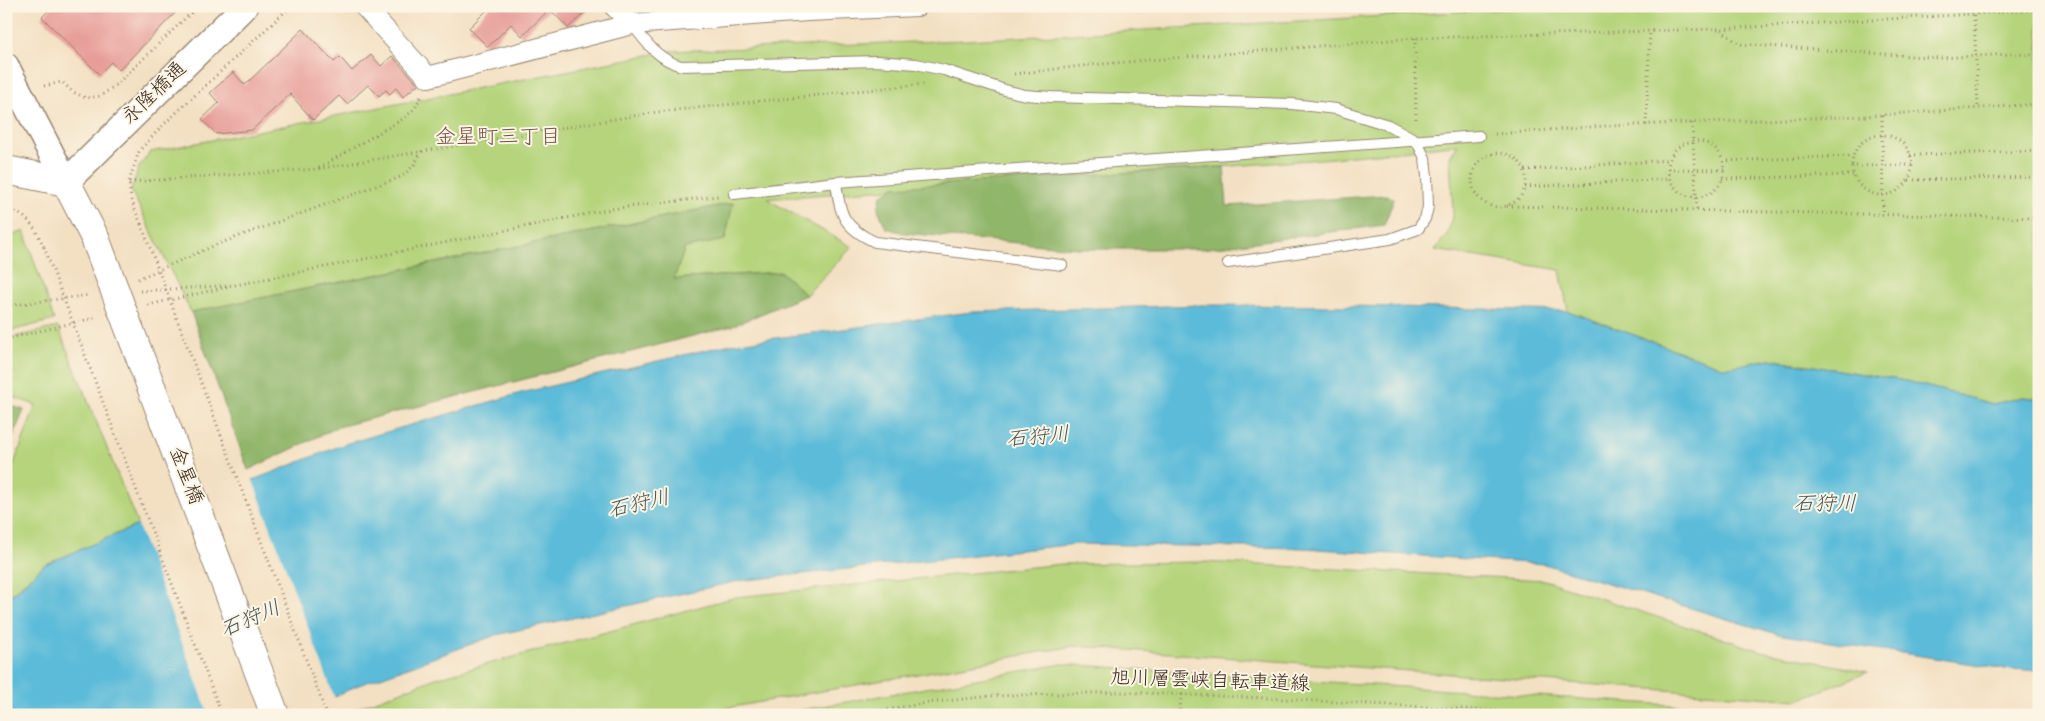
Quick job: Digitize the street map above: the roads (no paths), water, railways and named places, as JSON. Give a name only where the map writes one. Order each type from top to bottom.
[{"type":"main road","points":[[6,170],[66,182]]},
{"type":"main road","name":"金星橋","points":[[66,182],[95,238],[275,715]]},
{"type":"street","name":"永隆橋通","points":[[66,182],[245,6]]},
{"type":"street","points":[[364,6],[428,77],[632,24],[807,8],[916,6]]},
{"type":"street","points":[[614,6],[632,24]]},
{"type":"street","points":[[6,66],[66,182]]},
{"type":"lane","points":[[632,24],[647,45],[662,58],[681,66],[878,61],[916,64],[944,70],[1025,95],[1292,104],[1336,109],[1388,125],[1416,140],[1425,158],[1428,207],[1425,219],[1418,229],[1390,239],[1228,263]]},
{"type":"lane","points":[[734,194],[836,182],[1479,136]]},
{"type":"lane","points":[[836,182],[839,208],[845,220],[853,229],[875,242],[1062,265]]},
{"type":"water","name":"石狩川","points":[[1202,305],[1568,311],[1725,368],[1770,359],[1906,381],[1993,404],[2023,397],[2039,399],[2039,671],[2000,668],[1777,634],[1544,564],[1302,548],[1076,544],[738,581],[496,635],[356,686],[298,715],[6,715],[6,600],[44,565],[138,525],[345,444],[521,393],[731,344],[971,312]]},
{"type":"district","name":"金星町三丁目","points":[[498,138]]}]
